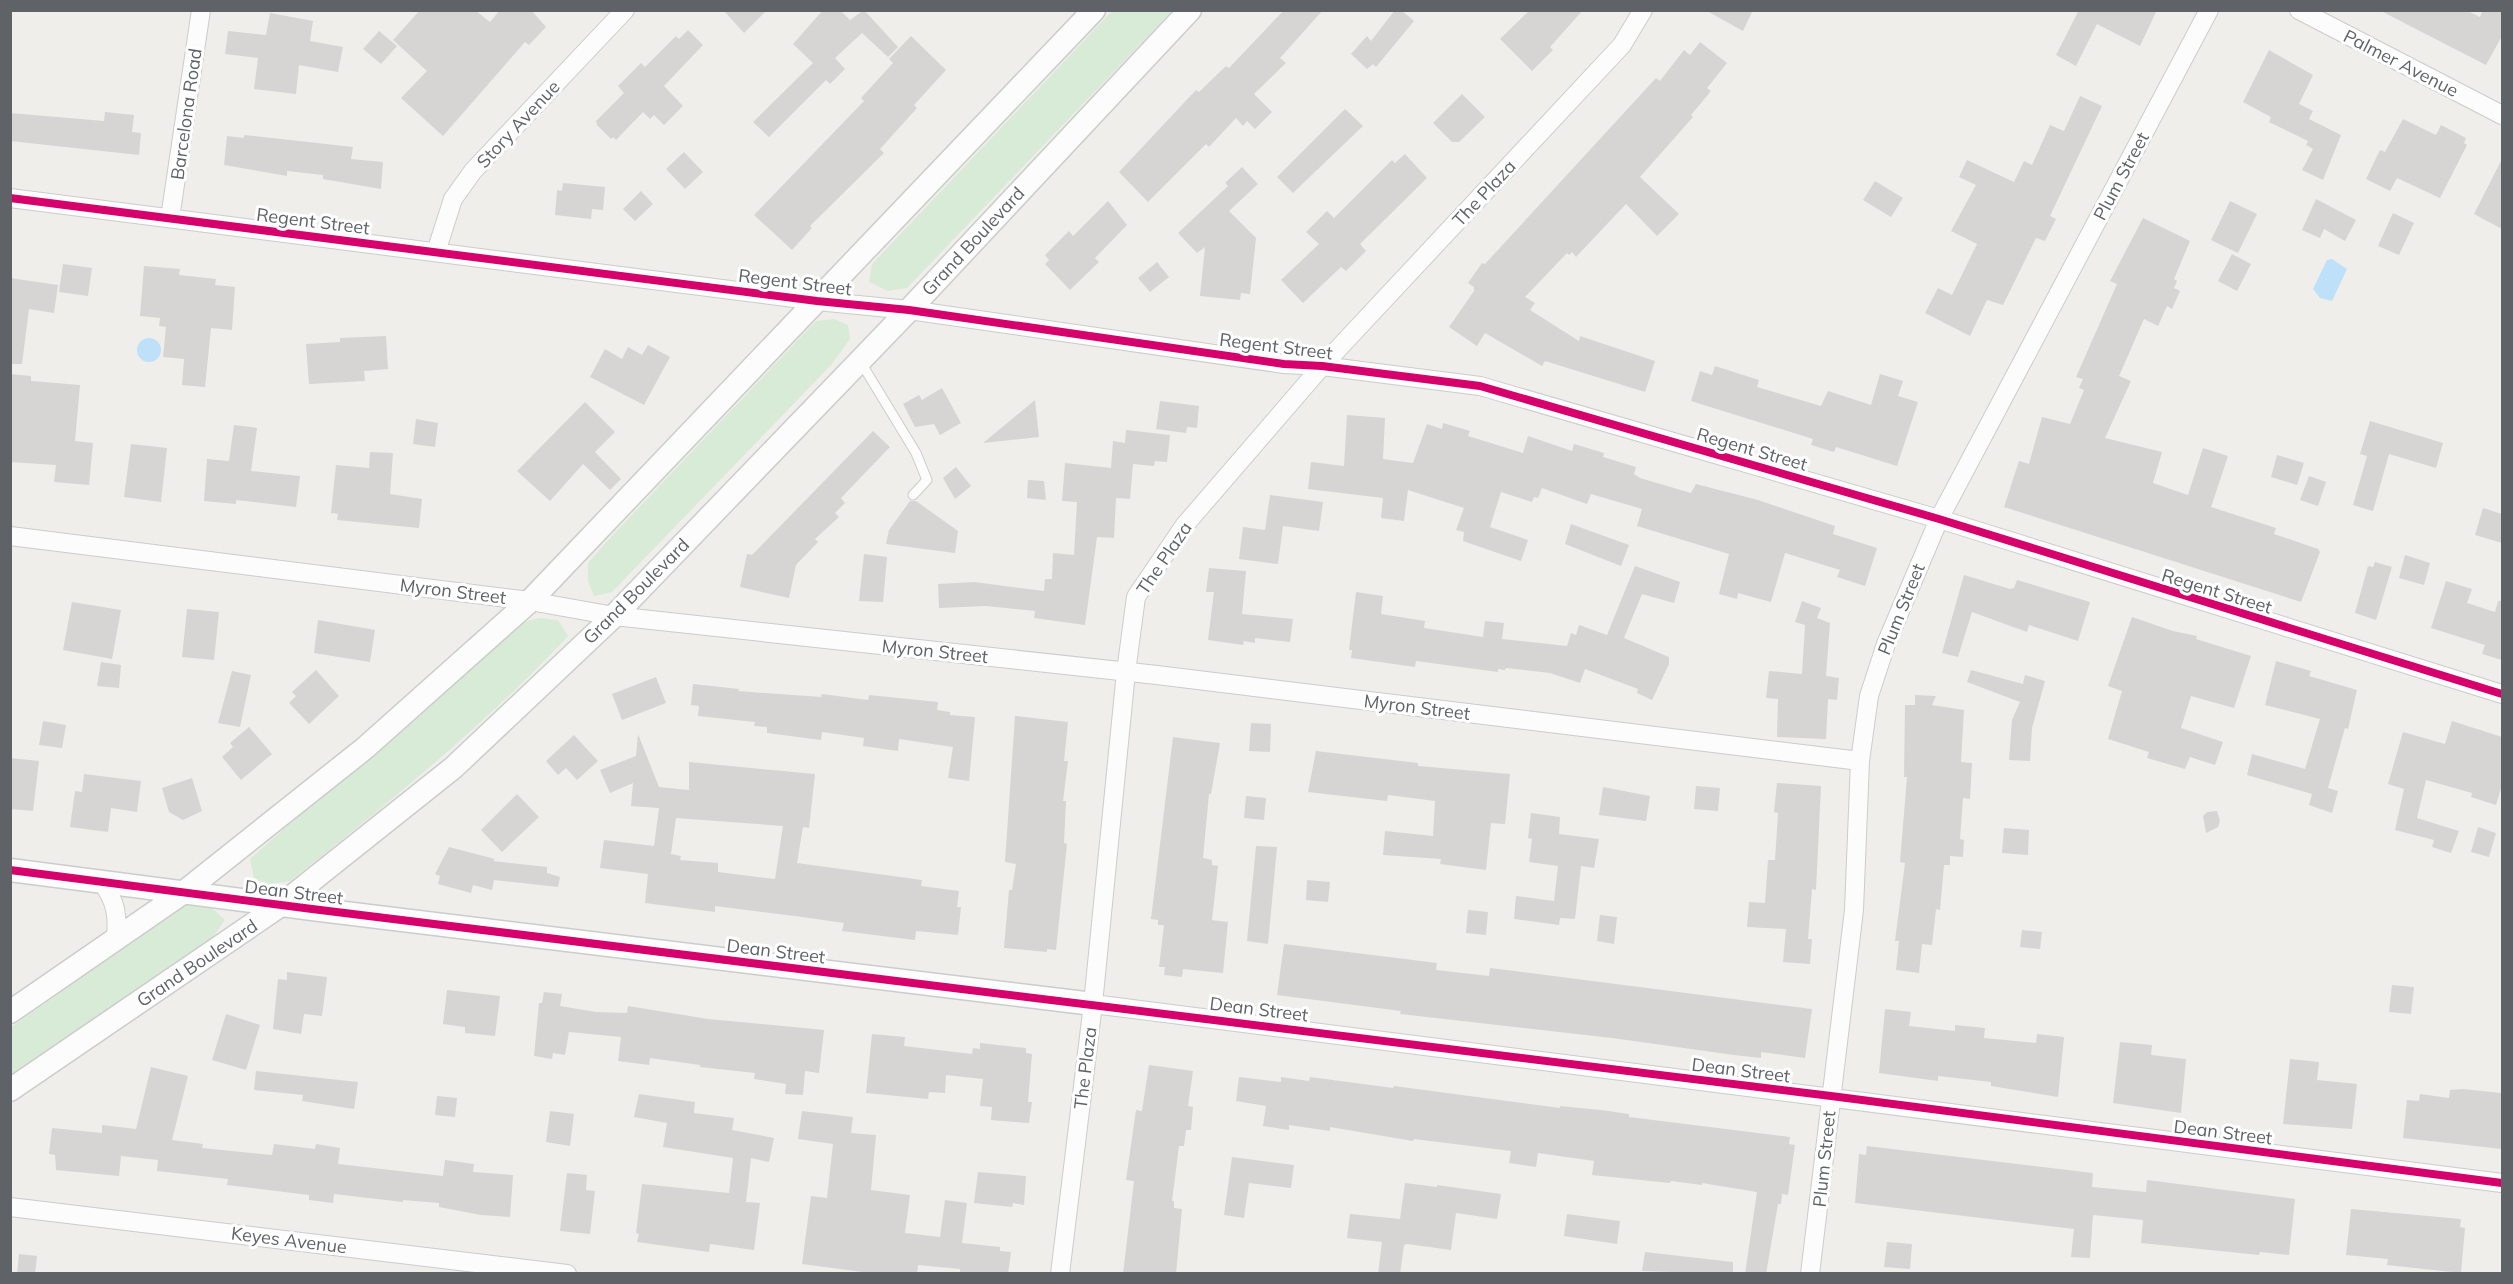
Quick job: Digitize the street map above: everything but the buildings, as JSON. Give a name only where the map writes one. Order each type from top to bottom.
[{"type":"street","name":"Barcelona Road","points":[[170,218],[201,10]]},
{"type":"street","name":"Story Avenue","points":[[436,252],[453,199],[473,171],[625,10]]},
{"type":"street","points":[[10,1012],[184,892],[364,748],[530,601],[1094,10]]},
{"type":"street","name":"Grand Boulevard","points":[[10,1090],[281,906],[453,768],[614,616],[909,310],[1190,10]]},
{"type":"street","name":"The Plaza","points":[[1060,1274],[1093,1004],[1126,672],[1137,597],[1184,526],[1322,366],[1622,45],[1643,10]]},
{"type":"street","name":"Plum Street","points":[[1810,1274],[1854,910],[1860,761],[1869,696],[1875,675],[1939,519],[2209,10]]},
{"type":"street","name":"Palmer Avenue","points":[[2299,10],[2502,115]]},
{"type":"street","name":"Regent Street","points":[[10,198],[817,301],[909,310],[1284,364],[1322,366],[1480,386],[1939,519],[2502,694]]},
{"type":"street","name":"Myron Street","points":[[10,536],[530,601],[614,616],[1126,672],[1860,761]]},
{"type":"street","name":"Dean Street","points":[[10,870],[281,906],[1831,1096],[2502,1183]]},
{"type":"street","points":[[102,882],[115,900],[118,918],[116,938]]},
{"type":"street","name":"Keyes Avenue","points":[[10,1208],[567,1274]]},
{"type":"lane","points":[[860,360],[916,453],[927,480],[913,495]]},
{"type":"green space","points":[[1112,11],[1172,11],[907,288],[888,291],[869,282],[872,264]]},
{"type":"green space","points":[[834,319],[848,325],[850,339],[832,364],[612,592],[594,596],[588,581],[588,563],[816,321]]},
{"type":"green space","points":[[540,618],[558,620],[568,636],[503,702],[398,794],[290,881],[270,884],[254,879],[250,859],[517,624]]},
{"type":"green space","points":[[185,905],[212,908],[225,920],[213,937],[11,1078],[10,1028]]},
{"type":"water","points":[[2332,259],[2347,269],[2332,301],[2320,298],[2313,289],[2327,260]]},
{"type":"water","points":[[149,338],[158,341],[161,350],[158,359],[149,362],[140,359],[137,350],[140,341]]},
{"type":"cycle path","points":[[10,198],[817,301],[909,310],[1284,364],[1322,366],[1480,386],[1939,519],[2502,694]]},
{"type":"cycle path","points":[[10,870],[1831,1096],[2502,1183]]}]
